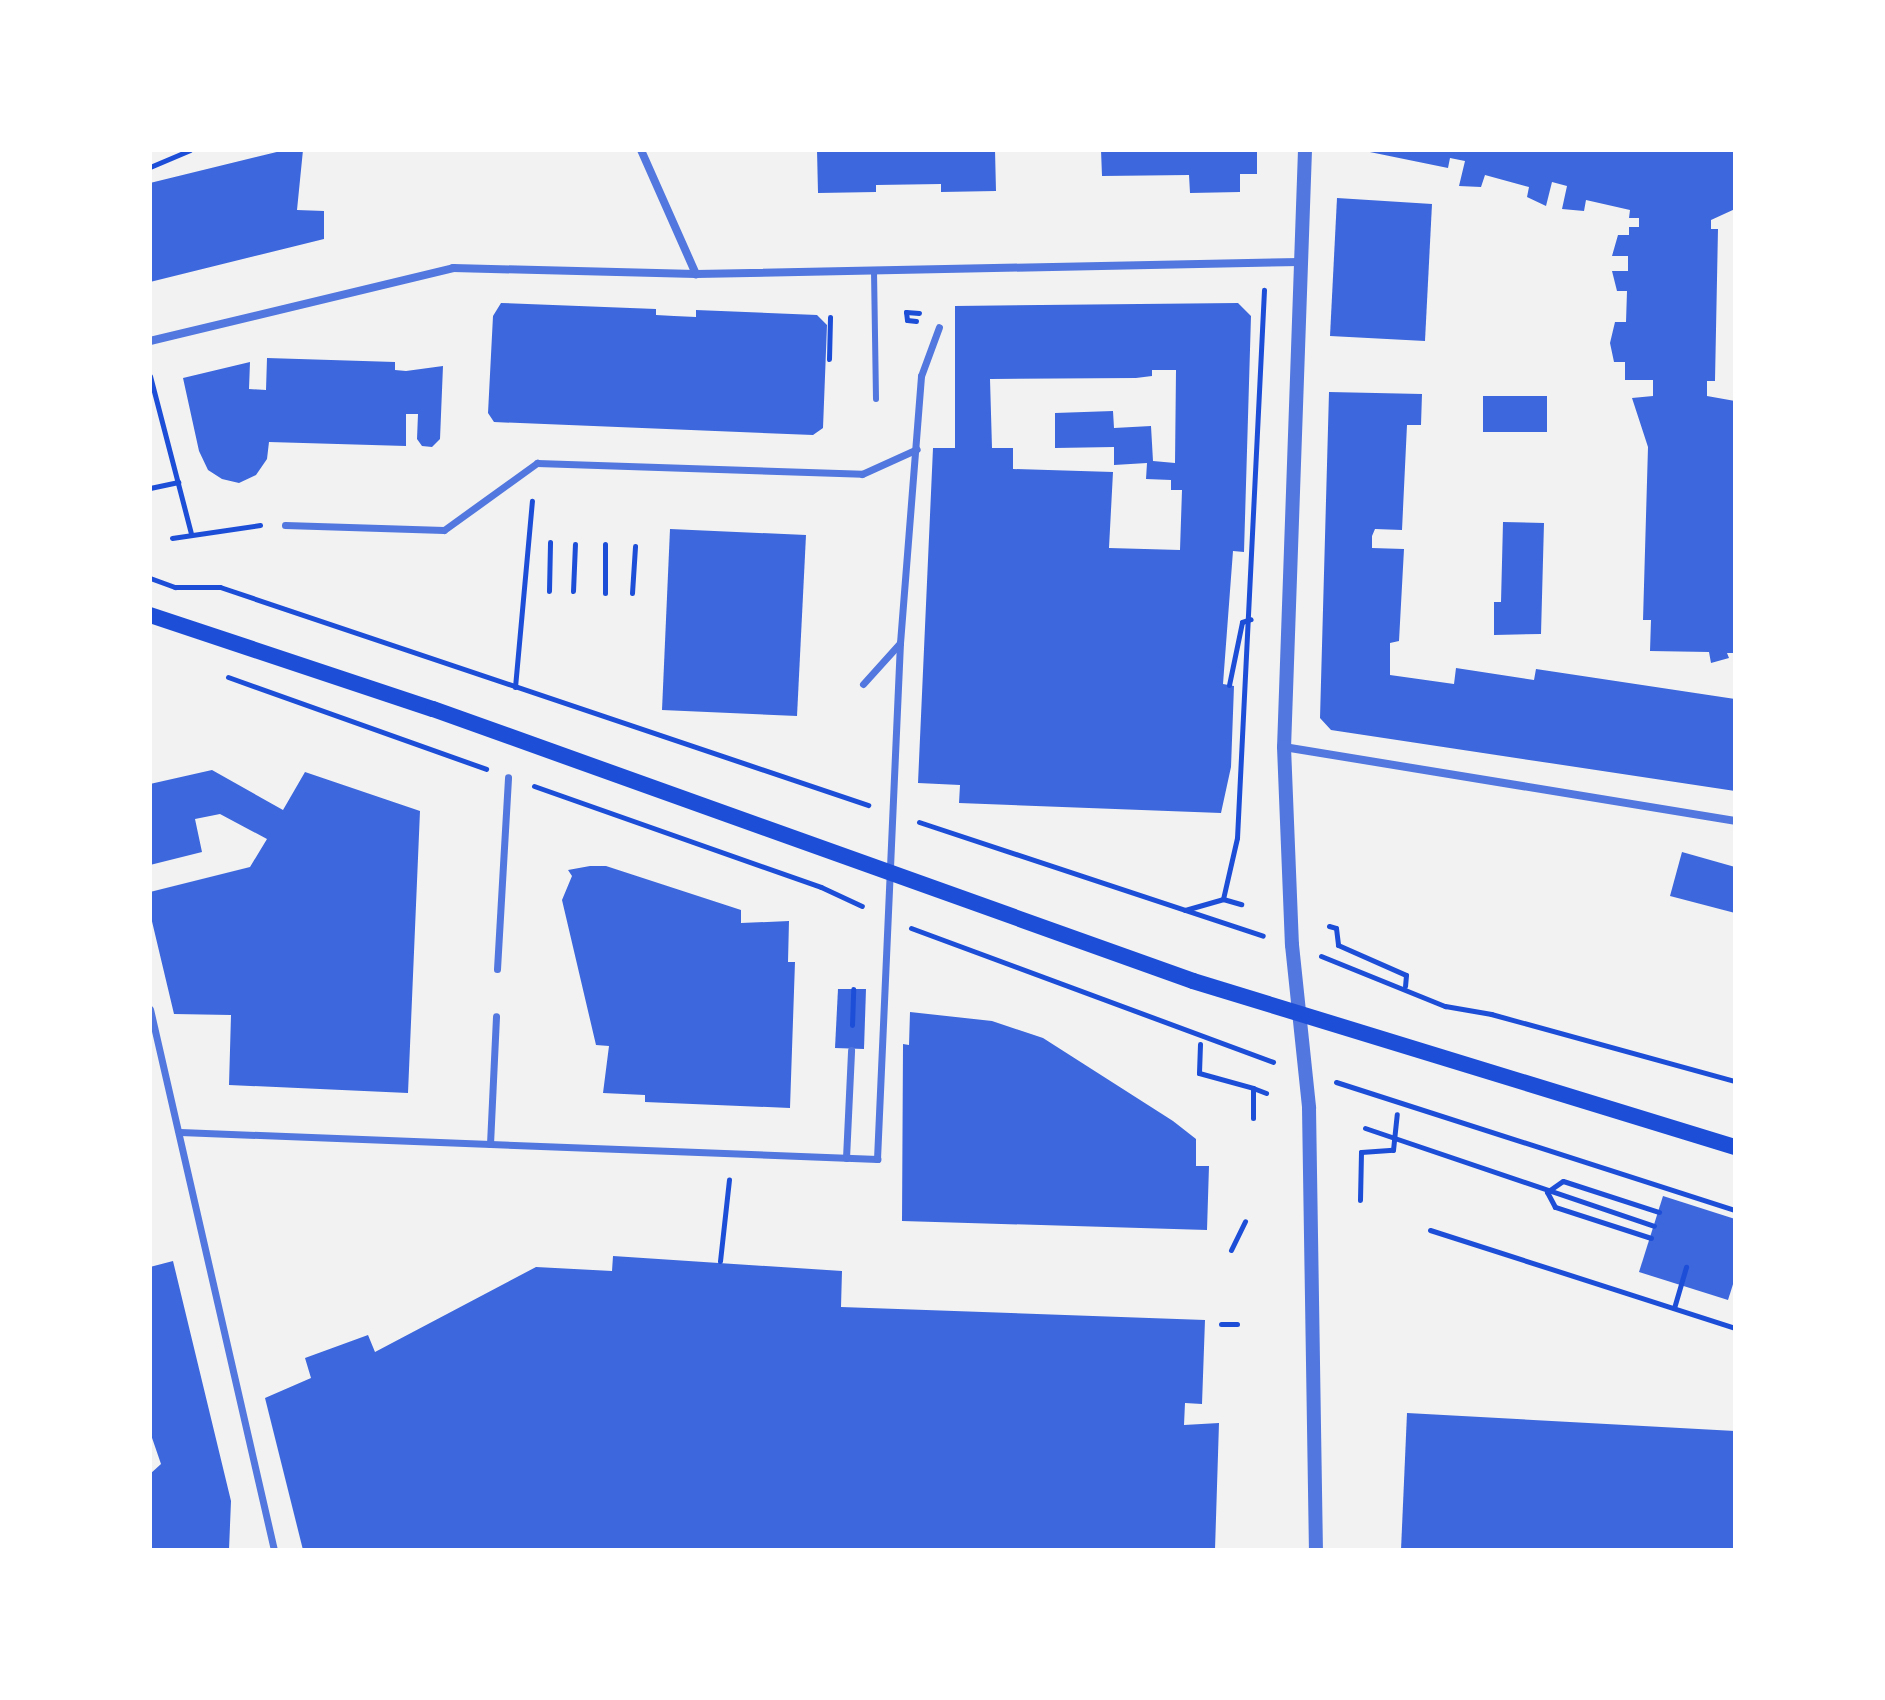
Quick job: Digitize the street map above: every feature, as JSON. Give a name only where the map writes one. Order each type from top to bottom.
[{"type":"main road","points":[[150,615],[433,709],[1193,981],[1735,1147]]},
{"type":"street","points":[[641,150],[696,274]]},
{"type":"street","points":[[1305,150],[1284,747],[1292,945],[1309,1108],[1316,1550]]},
{"type":"street","points":[[150,341],[453,268],[696,274],[1300,262]]},
{"type":"street","points":[[180,1132],[877,1159],[900,643],[921,376],[939,327]]},
{"type":"street","points":[[285,525],[444,530],[537,463],[862,474],[917,449]]},
{"type":"street","points":[[863,684],[900,643]]},
{"type":"street","points":[[1284,747],[1735,821]]},
{"type":"street","points":[[497,969],[508,777]]},
{"type":"street","points":[[150,1009],[274,1550]]},
{"type":"street","points":[[490,1144],[496,1016]]},
{"type":"street","points":[[846,1158],[851,1050]]},
{"type":"lane","points":[[874,271],[876,399]]},
{"type":"path","points":[[150,167],[190,150]]},
{"type":"path","points":[[1223,899],[1237,838],[1251,619],[1265,261]]},
{"type":"path","points":[[829,359],[830,317]]},
{"type":"path","points":[[150,376],[191,533]]},
{"type":"path","points":[[150,488],[178,482]]},
{"type":"path","points":[[172,538],[237,524]]},
{"type":"path","points":[[150,578],[175,587],[220,587],[515,687],[527,541]]},
{"type":"path","points":[[549,591],[550,542]]},
{"type":"path","points":[[573,591],[575,544]]},
{"type":"path","points":[[605,544],[605,593]]},
{"type":"path","points":[[632,593],[635,546]]},
{"type":"path","points":[[1229,685],[1242,622],[1251,619]]},
{"type":"path","points":[[223,676],[821,887],[868,909]]},
{"type":"path","points":[[1185,910],[1223,899],[1241,904]]},
{"type":"path","points":[[901,924],[1175,1027]]},
{"type":"path","points":[[1226,924],[1292,945],[1445,1006],[1491,1014],[1735,1081]]},
{"type":"path","points":[[1329,926],[1336,928],[1338,945],[1406,975],[1405,986]]},
{"type":"path","points":[[851,1050],[853,989]]},
{"type":"path","points":[[1200,1044],[1199,1073],[1266,1093]]},
{"type":"path","points":[[1253,1088],[1253,1118]]},
{"type":"path","points":[[1409,1105],[1434,1116],[1735,1210]]},
{"type":"path","points":[[1360,1200],[1361,1152],[1393,1150],[1397,1114]]},
{"type":"path","points":[[1365,1128],[1654,1226]]},
{"type":"path","points":[[720,1261],[732,1154]]},
{"type":"path","points":[[1547,1192],[1563,1181],[1659,1212]]},
{"type":"path","points":[[1547,1192],[1555,1207],[1651,1238]]},
{"type":"path","points":[[1231,1250],[1245,1221]]},
{"type":"path","points":[[1430,1230],[1735,1328]]},
{"type":"path","points":[[1674,1308],[1686,1267]]},
{"type":"path","points":[[1221,1324],[1237,1324]]},
{"type":"building","points":[[285,150],[303,150],[297,210],[324,211],[324,239],[150,282],[150,183]]},
{"type":"building","points":[[817,150],[995,150],[996,191],[941,192],[941,184],[876,185],[876,192],[818,193]]},
{"type":"building","points":[[1101,150],[1257,150],[1257,174],[1240,174],[1240,192],[1190,193],[1189,175],[1102,176]]},
{"type":"building","points":[[1360,150],[1735,150],[1735,209],[1711,220],[1711,229],[1718,229],[1715,381],[1707,381],[1707,396],[1735,401],[1735,653],[1727,653],[1729,658],[1711,663],[1709,652],[1650,651],[1651,620],[1643,620],[1648,447],[1632,398],[1653,396],[1653,380],[1625,380],[1625,362],[1614,362],[1610,343],[1615,322],[1626,322],[1627,291],[1617,291],[1612,271],[1628,271],[1628,256],[1612,256],[1618,235],[1629,235],[1629,227],[1639,227],[1639,218],[1629,218],[1630,210],[1586,200],[1584,211],[1562,209],[1567,186],[1552,182],[1546,206],[1527,197],[1529,187],[1485,175],[1481,187],[1459,186],[1465,161],[1450,158],[1448,168]]},
{"type":"building","points":[[1337,198],[1432,204],[1425,341],[1330,336]]},
{"type":"building","points":[[501,303],[656,309],[656,315],[696,317],[696,310],[817,315],[827,325],[823,428],[813,435],[494,422],[488,413],[493,316]]},
{"type":"building","points":[[1238,303],[1251,316],[1244,552],[1233,551],[1223,684],[1234,686],[1231,767],[1221,813],[959,803],[960,785],[918,783],[933,448],[955,448],[955,306]],"holes":[[[1152,370],[1176,370],[1175,463],[1153,461],[1151,426],[1114,428],[1113,411],[1055,413],[1055,448],[1114,447],[1114,465],[1147,463],[1146,479],[1171,480],[1171,490],[1182,490],[1180,550],[1109,548],[1113,472],[1013,469],[1013,448],[992,448],[990,379],[1136,378],[1152,376]]]},
{"type":"building","points":[[267,358],[395,362],[395,370],[406,371],[443,366],[440,439],[432,447],[422,446],[417,439],[418,414],[406,414],[406,446],[269,442],[267,459],[256,475],[239,483],[222,479],[208,470],[199,451],[183,378],[250,362],[249,389],[266,390]]},
{"type":"building","points":[[1329,392],[1422,394],[1421,425],[1407,425],[1402,530],[1375,529],[1372,536],[1372,548],[1404,549],[1399,641],[1390,643],[1390,675],[1454,684],[1456,668],[1534,680],[1536,669],[1735,699],[1735,791],[1331,730],[1320,718]]},
{"type":"building","points":[[1483,396],[1547,396],[1547,432],[1483,432]]},
{"type":"building","points":[[1503,522],[1544,523],[1541,634],[1494,635],[1494,602],[1501,602]]},
{"type":"building","points":[[670,529],[806,535],[797,716],[662,710]]},
{"type":"building","points":[[212,770],[283,810],[305,772],[420,811],[408,1093],[229,1085],[231,1015],[174,1014],[150,913],[150,892],[250,867],[267,839],[220,814],[195,819],[202,852],[150,865],[150,784]]},
{"type":"building","points":[[1682,852],[1735,867],[1735,913],[1670,896]]},
{"type":"building","points":[[606,866],[741,910],[741,923],[789,921],[788,962],[795,962],[790,1108],[645,1102],[645,1095],[603,1093],[609,1046],[596,1045],[562,900],[572,876],[568,870]]},
{"type":"building","points":[[838,989],[866,989],[864,1049],[835,1048]]},
{"type":"building","points":[[910,1012],[992,1021],[1043,1038],[1173,1121],[1196,1139],[1196,1166],[1209,1166],[1207,1230],[902,1221],[903,1044],[909,1045]]},
{"type":"building","points":[[1663,1196],[1735,1219],[1735,1278],[1728,1300],[1639,1272]]},
{"type":"building","points":[[613,1256],[842,1271],[841,1307],[1205,1320],[1202,1404],[1185,1403],[1184,1425],[1219,1423],[1215,1550],[303,1550],[265,1398],[311,1378],[305,1358],[368,1335],[375,1352],[536,1267],[612,1271]]},
{"type":"building","points":[[173,1261],[231,1501],[229,1550],[150,1550],[150,1474],[161,1464],[150,1432],[150,1267]]},
{"type":"building","points":[[1407,1413],[1735,1431],[1735,1550],[1401,1550]]}]
